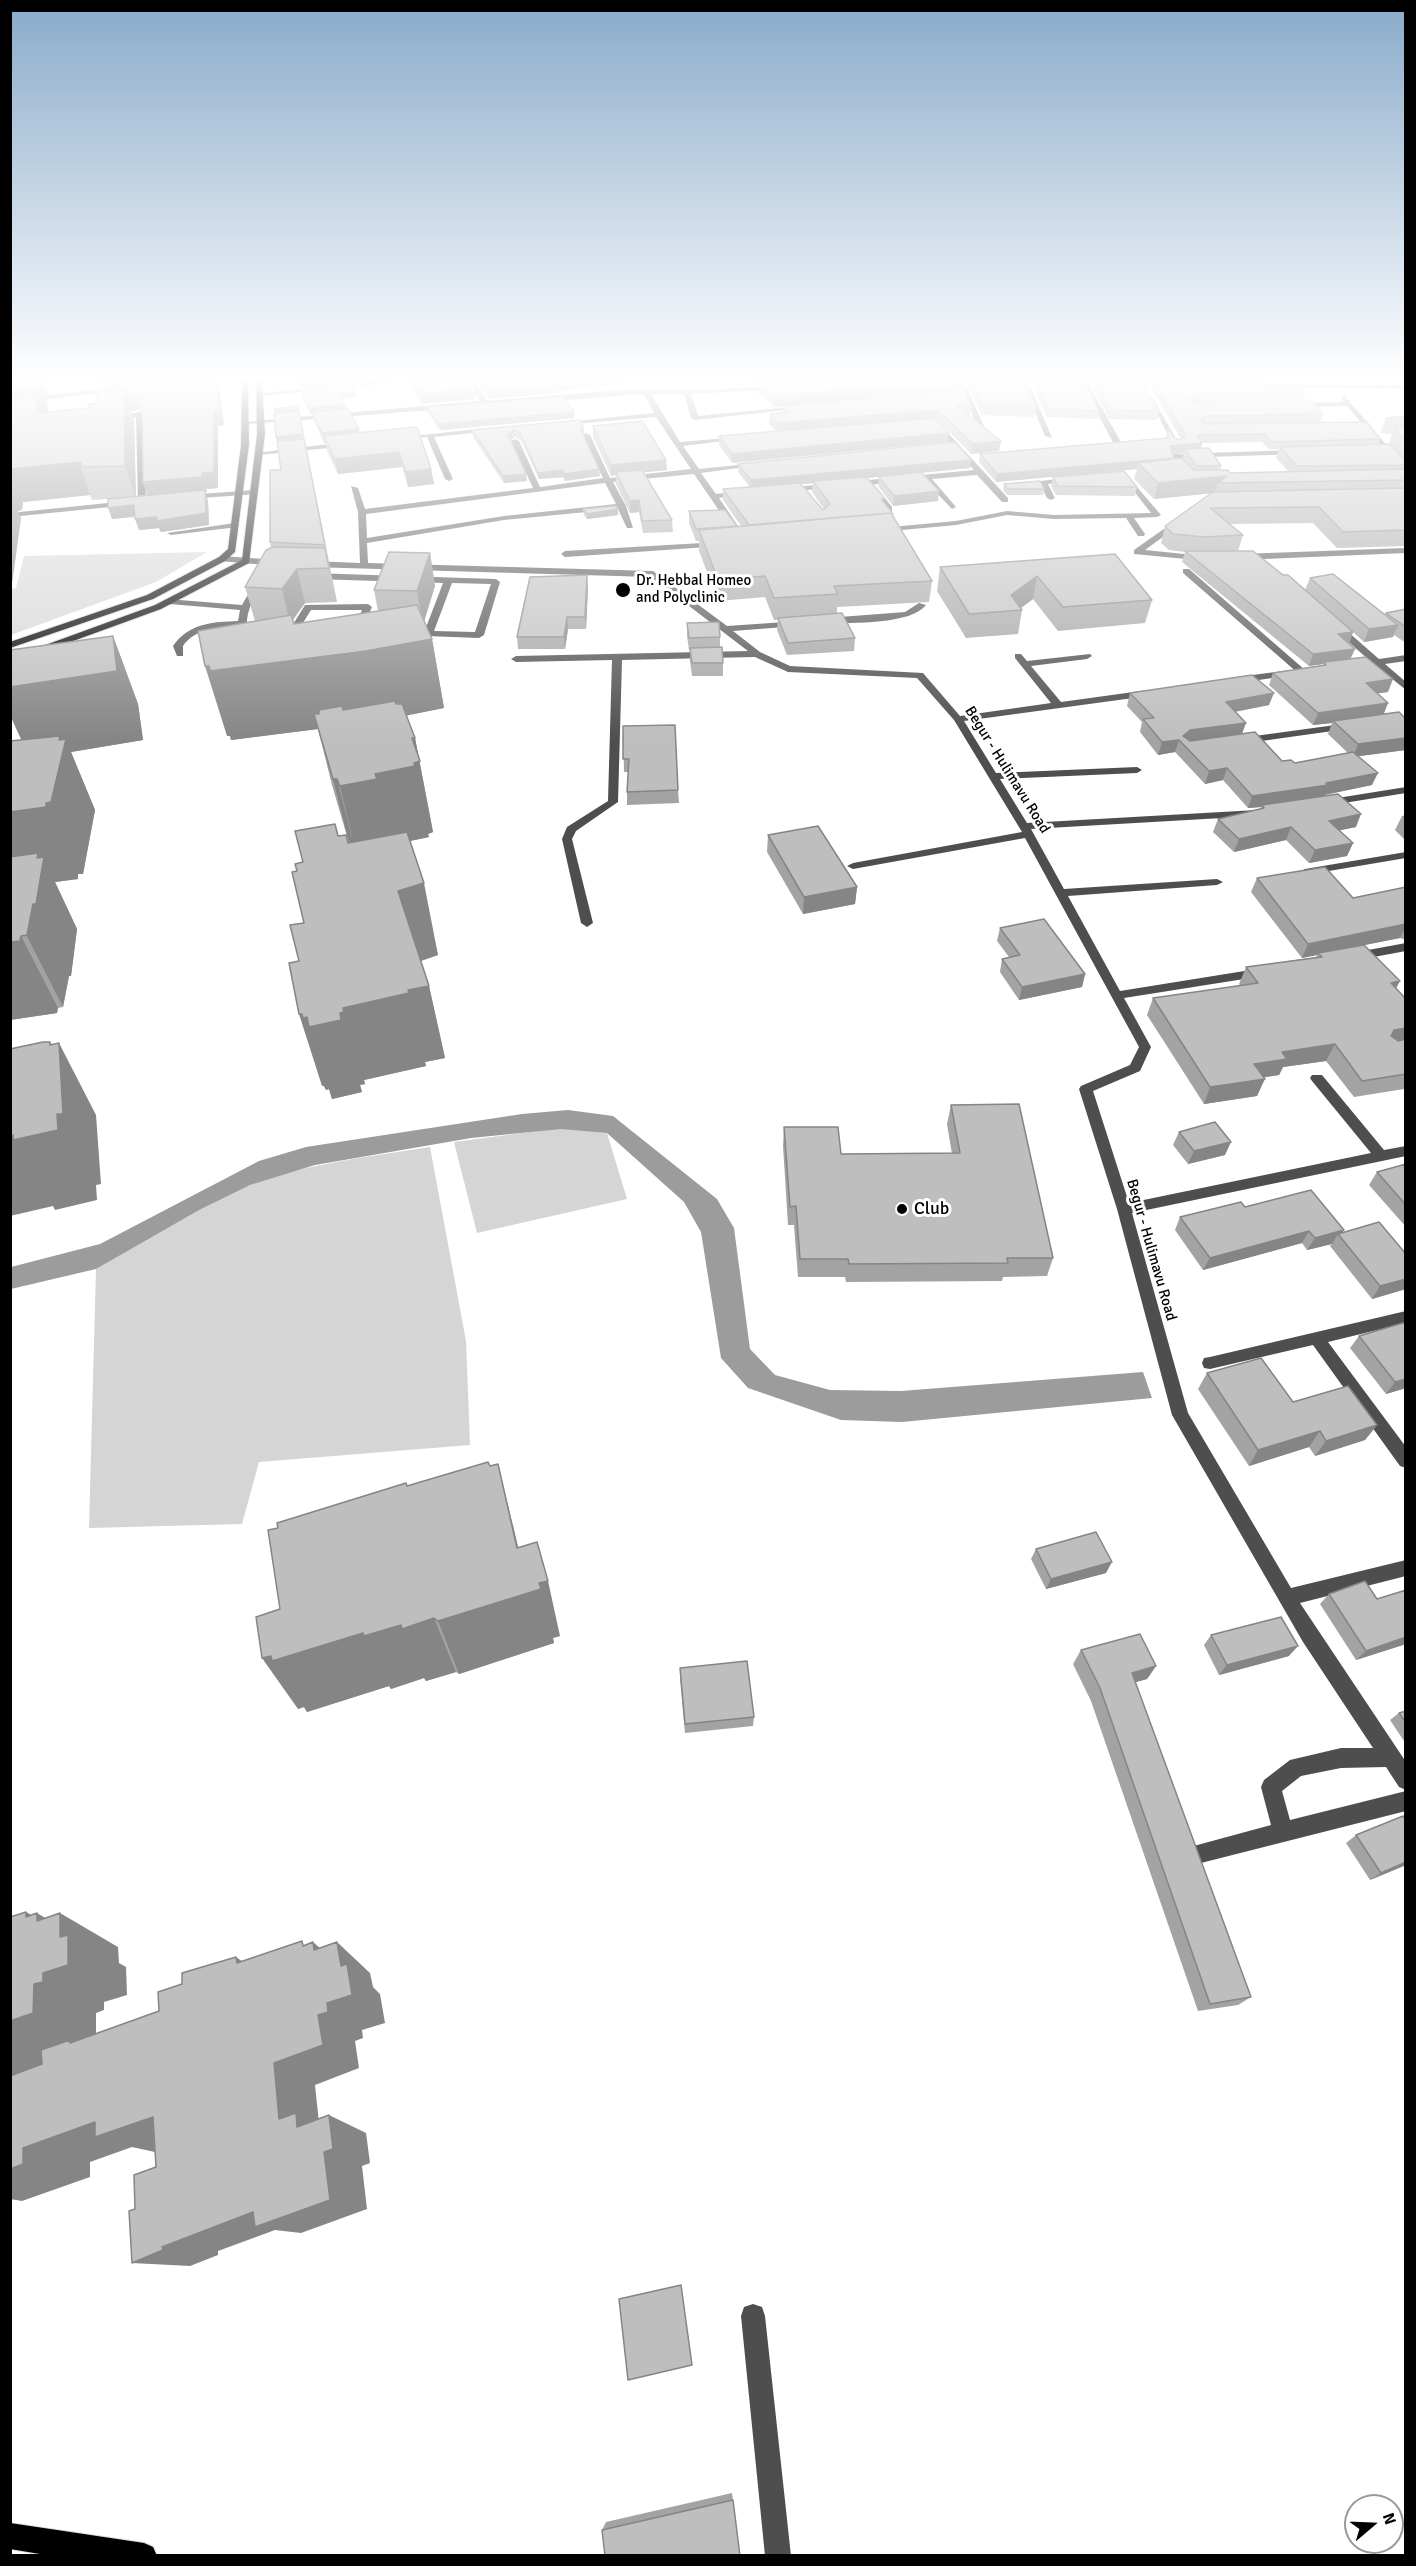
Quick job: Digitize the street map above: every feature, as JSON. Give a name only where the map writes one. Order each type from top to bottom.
[{"type":"main road","points":[[13,644],[150,597],[222,560],[232,550],[236,502]]},
{"type":"main road","points":[[10,661],[174,599],[246,561],[253,502]]},
{"type":"main road","points":[[13,644],[32,651]]},
{"type":"main road","points":[[10,2536],[144,2556]]},
{"type":"street","points":[[10,515],[142,502]]},
{"type":"street","points":[[359,502],[362,512],[364,567]]},
{"type":"street","points":[[362,512],[437,502]]},
{"type":"street","points":[[620,502],[630,526]]},
{"type":"street","points":[[565,554],[738,540],[718,502]]},
{"type":"street","points":[[883,502],[889,509]]},
{"type":"street","points":[[947,502],[952,507]]},
{"type":"street","points":[[869,532],[956,523],[1007,513],[1054,517],[1157,513],[1148,502]]},
{"type":"street","points":[[363,541],[504,518],[622,506]]},
{"type":"street","points":[[1128,515],[1141,534]]},
{"type":"street","points":[[1189,516],[1137,552],[1210,558]]},
{"type":"street","points":[[171,533],[234,525]]},
{"type":"street","points":[[1233,557],[1406,550]]},
{"type":"street","name":"Begur - Hulimavu Road","points":[[222,560],[364,567],[653,574],[757,654],[788,669],[920,675],[958,719],[1026,830],[1145,1047],[1135,1068],[1086,1089],[1124,1209],[1180,1415],[1309,1636],[1406,1780]]},
{"type":"street","points":[[1186,571],[1308,671],[1221,683]]},
{"type":"street","points":[[180,654],[178,646],[188,633],[218,626],[243,624],[255,631],[358,630],[479,635],[496,582],[280,575],[263,582],[248,604],[242,619],[243,624]]},
{"type":"street","points":[[428,634],[448,581]]},
{"type":"street","points":[[174,599],[248,604]]},
{"type":"street","points":[[815,622],[906,615],[916,611],[922,605]]},
{"type":"street","points":[[285,642],[308,607],[368,607],[358,630]]},
{"type":"street","points":[[1332,622],[1406,687]]},
{"type":"street","points":[[725,629],[804,623]]},
{"type":"street","points":[[516,658],[757,654]]},
{"type":"street","points":[[1058,705],[1022,660],[1087,656]]},
{"type":"street","points":[[587,923],[567,839],[571,829],[613,802],[617,657]]},
{"type":"street","points":[[1344,666],[1406,658]]},
{"type":"street","points":[[958,719],[1163,691]]},
{"type":"street","points":[[1233,742],[1359,724]]},
{"type":"street","points":[[992,776],[1137,770]]},
{"type":"street","points":[[1317,804],[1406,790]]},
{"type":"street","points":[[853,866],[1026,830],[1272,811]]},
{"type":"street","points":[[1295,874],[1406,855]]},
{"type":"street","points":[[1062,893],[1217,882]]},
{"type":"street","points":[[1335,960],[1406,947]]},
{"type":"street","points":[[1118,995],[1278,970]]},
{"type":"street","points":[[1317,1078],[1381,1156]]},
{"type":"street","points":[[1124,1209],[1406,1151]]},
{"type":"street","points":[[1210,1363],[1406,1317]]},
{"type":"street","points":[[1316,1338],[1406,1461]]},
{"type":"street","points":[[1286,1598],[1406,1568]]},
{"type":"street","points":[[1283,1832],[1271,1787],[1297,1767],[1341,1758],[1390,1757]]},
{"type":"street","points":[[1197,1854],[1406,1801]]},
{"type":"street","points":[[753,2316],[778,2556]]},
{"type":"shaded area","points":[[207,552],[156,582],[11,635],[11,589],[16,588],[24,556]]},
{"type":"shaded area","points":[[568,1110],[613,1116],[717,1199],[734,1228],[750,1349],[775,1375],[830,1390],[901,1391],[1143,1372],[1152,1398],[902,1422],[841,1420],[748,1388],[721,1358],[701,1232],[684,1202],[607,1133],[561,1129],[471,1138],[315,1165],[250,1185],[199,1210],[96,1269],[11,1289],[11,1267],[100,1244],[259,1161],[306,1147],[522,1114]]},
{"type":"shaded area","points":[[561,1128],[607,1133],[627,1199],[477,1233],[454,1142]]},
{"type":"shaded area","points":[[430,1147],[466,1341],[470,1445],[259,1462],[242,1524],[89,1528],[96,1269],[191,1214],[250,1185],[316,1166]]},
{"type":"building","points":[[108,502],[206,502],[206,513],[157,521],[157,517],[135,519],[134,505],[108,508]]},
{"type":"building","points":[[270,502],[316,502],[325,545],[270,542]]},
{"type":"building","points":[[639,502],[661,502],[672,520],[642,521]]},
{"type":"building","points":[[732,502],[816,502],[823,510],[830,504],[828,502],[883,502],[893,514],[749,525]]},
{"type":"building","points":[[1199,502],[1406,502],[1406,530],[1343,532],[1319,507],[1210,508],[1243,535],[1204,537],[1173,534],[1165,526]]},
{"type":"building","points":[[616,506],[618,509],[587,514],[583,509]]},
{"type":"building","points":[[725,510],[737,526],[696,529],[689,511]]},
{"type":"building","points":[[891,513],[932,581],[834,586],[838,594],[774,598],[765,576],[718,580],[699,530]]},
{"type":"building","points":[[273,547],[325,548],[329,568],[297,569],[282,589],[245,587],[266,550]]},
{"type":"building","points":[[1185,551],[1253,551],[1283,575],[1288,575],[1353,632],[1338,634],[1355,649],[1313,654]]},
{"type":"building","points":[[389,552],[430,553],[417,591],[374,590]]},
{"type":"building","points":[[1115,554],[1152,600],[1063,607],[1037,576],[1011,595],[1022,610],[969,614],[940,567]]},
{"type":"building","points":[[1333,574],[1398,625],[1369,629],[1310,578]]},
{"type":"building","points":[[587,575],[585,617],[567,617],[564,637],[517,637],[530,577]]},
{"type":"building","points":[[417,605],[432,639],[366,651],[210,671],[209,666],[205,666],[198,631],[291,615],[294,624]]},
{"type":"building","points":[[1406,609],[1406,627],[1386,613]]},
{"type":"building","points":[[842,613],[855,638],[788,643],[778,618]]},
{"type":"building","points":[[719,622],[720,637],[689,638],[687,623]]},
{"type":"building","points":[[113,636],[117,671],[10,687],[10,650]]},
{"type":"building","points":[[722,647],[723,663],[692,663],[690,648]]},
{"type":"building","points":[[1366,657],[1393,679],[1366,683],[1388,703],[1318,713],[1273,673],[1326,665],[1324,662]]},
{"type":"building","points":[[1252,675],[1274,693],[1226,702],[1246,723],[1190,730],[1183,736],[1190,741],[1255,732],[1282,761],[1291,760],[1295,763],[1353,752],[1378,773],[1326,783],[1328,785],[1252,796],[1227,768],[1209,771],[1179,740],[1162,742],[1143,719],[1154,718],[1130,693]]},
{"type":"building","points":[[395,701],[396,704],[402,704],[415,738],[412,738],[420,761],[414,763],[415,766],[375,774],[377,779],[340,786],[337,779],[333,779],[314,714],[319,714],[319,710],[342,706],[343,710]]},
{"type":"building","points":[[1399,712],[1406,719],[1406,738],[1358,744],[1333,721]]},
{"type":"building","points":[[675,725],[678,790],[627,792],[629,759],[623,759],[623,726]]},
{"type":"building","points":[[60,736],[59,740],[66,739],[51,802],[46,803],[46,807],[10,812],[10,741]]},
{"type":"building","points":[[1338,794],[1361,814],[1329,821],[1353,843],[1315,850],[1291,827],[1239,839],[1218,819],[1264,808],[1262,805]]},
{"type":"building","points":[[335,824],[338,836],[346,835],[348,843],[407,832],[424,883],[398,891],[429,986],[408,990],[409,993],[343,1008],[344,1012],[340,1013],[341,1020],[309,1027],[307,1017],[303,1018],[302,1014],[299,1014],[289,963],[299,961],[290,925],[304,923],[292,872],[297,871],[295,864],[303,862],[295,831]]},
{"type":"building","points":[[818,826],[857,887],[804,897],[768,835]]},
{"type":"building","points":[[38,853],[37,858],[44,857],[36,904],[33,904],[27,935],[21,936],[20,941],[10,942],[10,857]]},
{"type":"building","points":[[1325,867],[1353,898],[1406,887],[1406,924],[1308,944],[1257,878]]},
{"type":"building","points":[[1044,919],[1085,974],[1022,987],[1002,959],[1020,955],[1000,928]]},
{"type":"building","points":[[1364,945],[1400,981],[1391,983],[1406,999],[1406,1028],[1394,1030],[1391,1036],[1398,1041],[1406,1039],[1406,1074],[1362,1081],[1335,1044],[1282,1052],[1287,1059],[1254,1064],[1265,1079],[1210,1087],[1153,998],[1258,983],[1246,967],[1322,957],[1318,953]]},
{"type":"building","points":[[50,1042],[50,1045],[59,1043],[63,1114],[57,1114],[58,1130],[13,1140],[13,1135],[10,1136],[10,1049]]},
{"type":"building","name":"Club","points":[[1019,1104],[1053,1258],[1007,1258],[1008,1263],[849,1264],[848,1259],[800,1259],[796,1206],[790,1207],[784,1127],[838,1127],[841,1154],[960,1153],[951,1105]]},
{"type":"building","points":[[1215,1122],[1231,1142],[1194,1151],[1179,1132]]},
{"type":"building","points":[[1406,1164],[1406,1205],[1377,1172]]},
{"type":"building","points":[[1311,1190],[1344,1230],[1315,1238],[1309,1231],[1210,1258],[1180,1217],[1241,1202],[1245,1207]]},
{"type":"building","points":[[1379,1222],[1406,1254],[1406,1279],[1380,1286],[1338,1234]]},
{"type":"building","points":[[1406,1322],[1406,1379],[1395,1382],[1359,1336]]},
{"type":"building","points":[[1261,1358],[1293,1402],[1348,1386],[1377,1425],[1326,1441],[1320,1431],[1258,1450],[1207,1373]]},
{"type":"building","points":[[488,1462],[490,1466],[498,1464],[517,1548],[537,1542],[548,1581],[539,1583],[541,1589],[438,1621],[434,1618],[402,1629],[401,1625],[364,1636],[363,1633],[272,1661],[271,1656],[262,1658],[256,1617],[280,1609],[268,1530],[278,1528],[277,1523],[406,1483],[407,1486]]},
{"type":"building","points":[[1096,1532],[1112,1562],[1051,1579],[1036,1549]]},
{"type":"building","points":[[1365,1581],[1377,1599],[1406,1590],[1406,1637],[1366,1651],[1329,1594]]},
{"type":"building","points":[[1281,1617],[1298,1646],[1227,1665],[1211,1635]]},
{"type":"building","points":[[1140,1634],[1156,1666],[1132,1673],[1251,1997],[1210,2004],[1100,1688],[1081,1650]]},
{"type":"building","points":[[747,1661],[754,1717],[685,1724],[680,1668]]},
{"type":"building","points":[[1406,1711],[1406,1723],[1399,1713]]},
{"type":"building","points":[[1403,1816],[1406,1820],[1406,1862],[1381,1873],[1356,1835]]},
{"type":"building","points":[[26,1912],[26,1917],[37,1913],[37,1921],[60,1913],[60,1937],[68,1935],[68,1965],[43,1973],[43,1982],[34,1984],[33,2013],[10,2021],[10,1917]]},
{"type":"building","points":[[302,1941],[303,1946],[313,1942],[314,1950],[337,1942],[341,1966],[347,1964],[352,1995],[327,2003],[328,2012],[318,2015],[323,2045],[274,2063],[279,2119],[296,2113],[297,2127],[329,2115],[333,2149],[324,2152],[330,2200],[255,2227],[253,2212],[162,2247],[163,2250],[132,2263],[129,2211],[135,2209],[134,2175],[156,2167],[153,2117],[95,2137],[95,2122],[23,2148],[23,2164],[10,2169],[10,2076],[42,2064],[41,2050],[70,2040],[70,2043],[159,2011],[158,1992],[182,1984],[182,1973],[236,1957],[237,1963]]},
{"type":"building","points":[[681,2285],[692,2365],[628,2380],[619,2299]]},
{"type":"building","points":[[733,2500],[740,2556],[605,2556],[602,2530]]},
{"type":"place","name":"Dr. Hebbal Homeo and Polyclinic","points":[[623,590]]},
{"type":"place","name":"Club","points":[[902,1209]]}]
